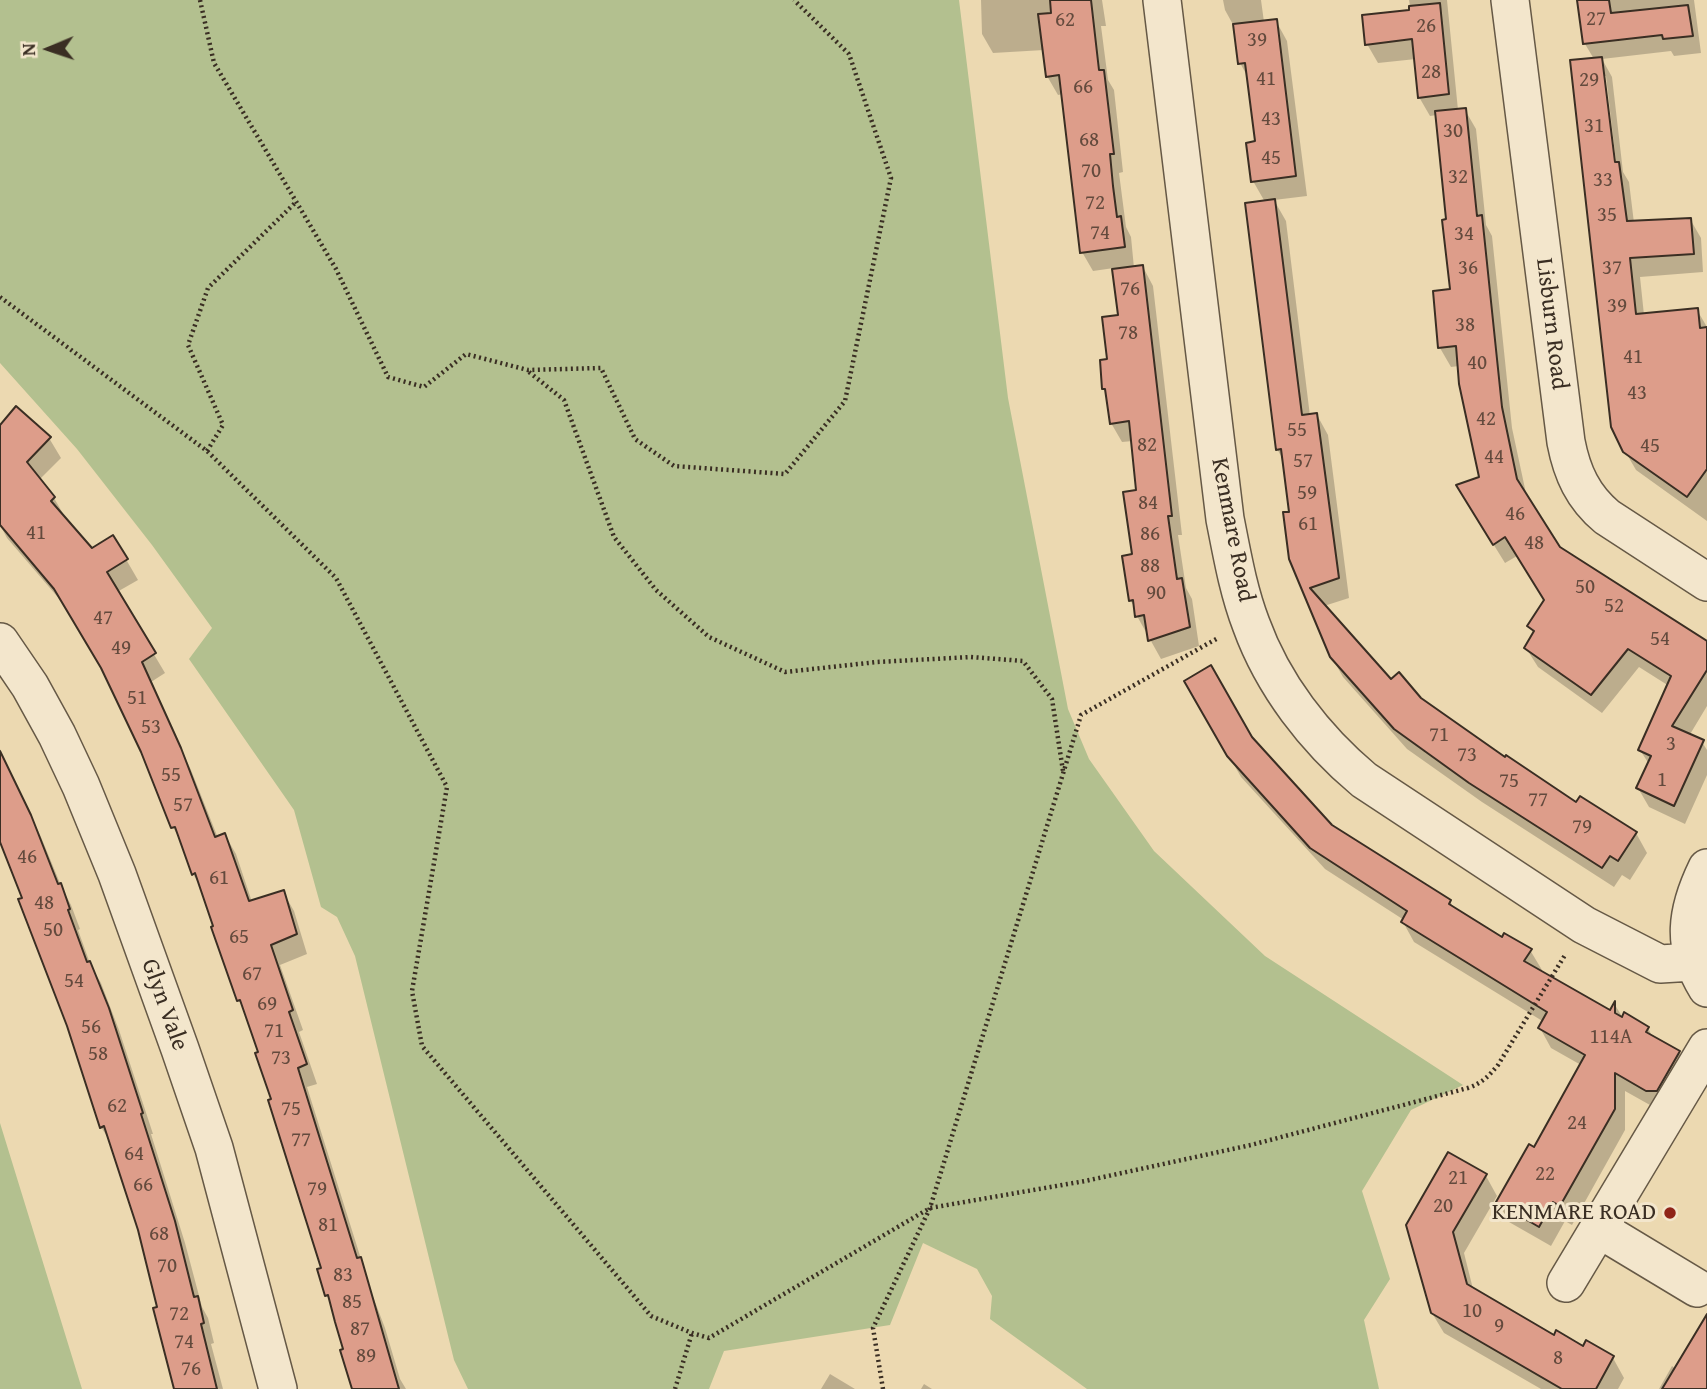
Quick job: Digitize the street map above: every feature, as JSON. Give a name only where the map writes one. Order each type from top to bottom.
[{"type":"street","name":"Kenmare Road","points":[[1162,0],[1225,519],[1237,578],[1250,621],[1267,662],[1294,706],[1347,766],[1382,793],[1584,925],[1660,964],[1700,975]]},
{"type":"street","name":"Lisburn Road","points":[[1510,0],[1571,466],[1579,484],[1596,508],[1707,582]]},
{"type":"street","name":"Glyn Vale","points":[[0,642],[30,686],[57,736],[117,874],[214,1148],[278,1389]]},
{"type":"street","points":[[1700,975],[1689,930],[1690,916],[1707,868]]},
{"type":"street","points":[[1566,1283],[1707,1048]]},
{"type":"street","points":[[1599,1228],[1698,1288]]},
{"type":"path","points":[[200,0],[214,62],[336,269],[388,377],[424,387],[466,354],[528,370],[601,368],[635,439],[674,466],[785,474],[845,401],[891,178],[849,54],[794,0]]},
{"type":"path","points":[[207,452],[223,425],[188,345],[204,299],[208,288],[296,202]]},
{"type":"path","points":[[0,297],[207,452],[336,578],[447,787],[412,991],[422,1046],[651,1316],[692,1333],[709,1338],[930,1208],[1085,1181],[1251,1145],[1480,1083],[1498,1065],[1584,925]]},
{"type":"path","points":[[528,370],[564,400],[614,537],[656,590],[709,637],[785,672],[877,662],[971,657],[1023,661],[1052,699],[1063,772]]},
{"type":"path","points":[[883,1389],[873,1328],[930,1208],[1082,715],[1250,621]]},
{"type":"path","points":[[675,1389],[692,1333]]},
{"type":"green space","points":[[0,0],[959,0],[1008,398],[1068,709],[1089,759],[1154,851],[1265,956],[1463,1085],[1411,1110],[1362,1191],[1390,1279],[1364,1320],[1379,1389],[1087,1389],[990,1319],[992,1296],[977,1269],[923,1243],[890,1325],[724,1351],[709,1389],[468,1389],[454,1360],[355,956],[337,917],[321,907],[294,810],[189,659],[212,628],[77,449],[0,363]]},
{"type":"green space","points":[[0,1123],[82,1389],[0,1389]]},
{"type":"building","points":[[1050,0],[1091,0],[1099,70],[1104,70],[1114,154],[1110,154],[1117,217],[1121,216],[1125,247],[1080,253],[1059,75],[1046,77],[1038,14],[1051,13]]},
{"type":"building","points":[[1577,0],[1609,0],[1611,13],[1688,5],[1693,36],[1663,39],[1662,35],[1583,44]]},
{"type":"building","points":[[1440,3],[1449,94],[1418,98],[1412,39],[1365,45],[1362,15],[1409,10],[1409,6]]},
{"type":"building","points":[[1277,19],[1296,176],[1251,182],[1246,143],[1255,141],[1245,63],[1238,64],[1233,24]]},
{"type":"building","points":[[1602,57],[1615,162],[1619,162],[1627,221],[1691,218],[1694,254],[1630,258],[1636,314],[1698,308],[1700,328],[1707,327],[1707,469],[1687,497],[1623,452],[1611,427],[1570,60]]},
{"type":"building","points":[[1466,108],[1477,216],[1482,215],[1502,407],[1517,479],[1560,547],[1707,641],[1707,670],[1672,726],[1704,740],[1674,806],[1636,788],[1651,756],[1638,750],[1671,676],[1628,649],[1591,695],[1524,648],[1534,631],[1527,626],[1544,600],[1505,537],[1493,545],[1456,485],[1479,477],[1459,384],[1456,346],[1438,348],[1433,291],[1450,289],[1442,220],[1446,219],[1435,111]]},
{"type":"building","points":[[1275,199],[1302,415],[1317,413],[1339,578],[1310,588],[1391,679],[1399,672],[1421,698],[1505,757],[1506,755],[1576,802],[1580,796],[1637,832],[1618,861],[1610,856],[1602,868],[1469,783],[1394,729],[1330,657],[1289,559],[1283,512],[1289,512],[1281,449],[1276,450],[1245,203]]},
{"type":"building","points":[[1143,265],[1172,516],[1168,516],[1177,579],[1182,578],[1190,627],[1148,641],[1144,615],[1135,617],[1133,600],[1129,601],[1122,556],[1132,554],[1123,492],[1136,490],[1129,421],[1110,424],[1105,389],[1102,389],[1100,360],[1107,359],[1102,317],[1118,315],[1112,269]]},
{"type":"building","points":[[16,406],[51,437],[27,462],[55,497],[51,501],[92,548],[113,535],[128,559],[107,572],[156,653],[142,662],[181,748],[215,837],[225,833],[249,901],[284,890],[297,934],[271,945],[293,1010],[289,1012],[307,1064],[298,1068],[357,1258],[361,1257],[399,1389],[352,1389],[328,1295],[325,1296],[317,1269],[321,1268],[268,1100],[271,1099],[255,1053],[258,1052],[240,1000],[237,1001],[195,873],[192,875],[175,827],[171,828],[141,752],[101,668],[54,589],[0,525],[0,425]]},
{"type":"building","points":[[1211,665],[1252,737],[1332,825],[1451,900],[1449,904],[1502,937],[1504,933],[1532,949],[1524,961],[1610,1010],[1615,1001],[1615,1013],[1622,1017],[1624,1012],[1649,1027],[1646,1032],[1680,1051],[1657,1091],[1646,1091],[1615,1073],[1615,1109],[1560,1206],[1553,1202],[1539,1227],[1496,1202],[1529,1144],[1534,1147],[1585,1055],[1538,1028],[1547,1012],[1401,922],[1407,911],[1310,848],[1227,756],[1184,681]]},
{"type":"building","points":[[0,751],[31,815],[58,884],[61,883],[87,962],[90,961],[109,1008],[175,1221],[194,1297],[198,1296],[204,1323],[201,1324],[217,1389],[174,1389],[153,1308],[157,1307],[138,1230],[104,1126],[100,1128],[67,1026],[18,899],[22,898],[0,842]]},
{"type":"building","points":[[1448,1152],[1487,1174],[1453,1232],[1467,1284],[1554,1335],[1556,1330],[1583,1346],[1586,1340],[1614,1356],[1596,1389],[1562,1389],[1431,1313],[1406,1225]]},
{"type":"building","points":[[1707,1314],[1707,1389],[1662,1389]]},
{"type":"place","name":"KENMARE ROAD","points":[[1670,1213]]}]
